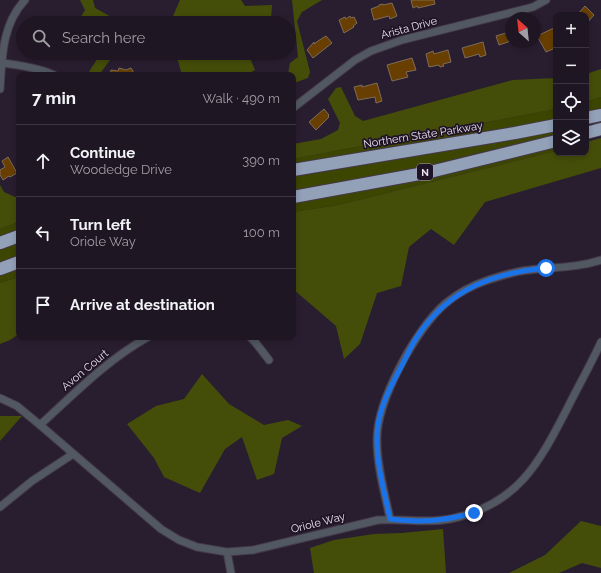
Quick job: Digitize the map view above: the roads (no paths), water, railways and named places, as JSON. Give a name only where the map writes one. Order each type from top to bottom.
[{"type":"highway","points":[[589,117],[601,115]]},
{"type":"highway","name":"Northern State Parkway","points":[[296,170],[553,126]]},
{"type":"highway","points":[[589,132],[601,129]]},
{"type":"highway","name":"N","points":[[296,196],[430,172],[553,142]]},
{"type":"highway","points":[[0,244],[16,237]]},
{"type":"highway","points":[[0,269],[16,263]]},
{"type":"street","points":[[0,89],[4,43],[8,28],[14,15],[26,0]]},
{"type":"street","name":"Arista Drive","points":[[296,106],[355,60],[371,51],[402,40],[533,7],[546,0]]},
{"type":"street","points":[[2,62],[30,67],[45,72]]},
{"type":"street","points":[[390,519],[380,470],[377,441],[379,419],[384,400],[418,336],[431,318],[446,303],[470,287],[487,280],[506,274],[528,270],[566,268],[601,260]]},
{"type":"street","name":"Avon Court","points":[[40,425],[84,383],[109,362],[143,340]]},
{"type":"street","points":[[253,340],[269,360]]},
{"type":"street","name":"Oriole Way","points":[[0,398],[17,406],[160,529],[179,540],[197,547],[227,552],[253,550],[347,527],[390,519],[412,522],[430,522],[450,519],[474,513],[495,503],[516,487],[534,468],[546,450],[601,342]]},
{"type":"street","points":[[593,360],[601,364]]},
{"type":"street","points":[[0,507],[16,492],[73,454]]},
{"type":"street","points":[[227,552],[231,573]]}]
